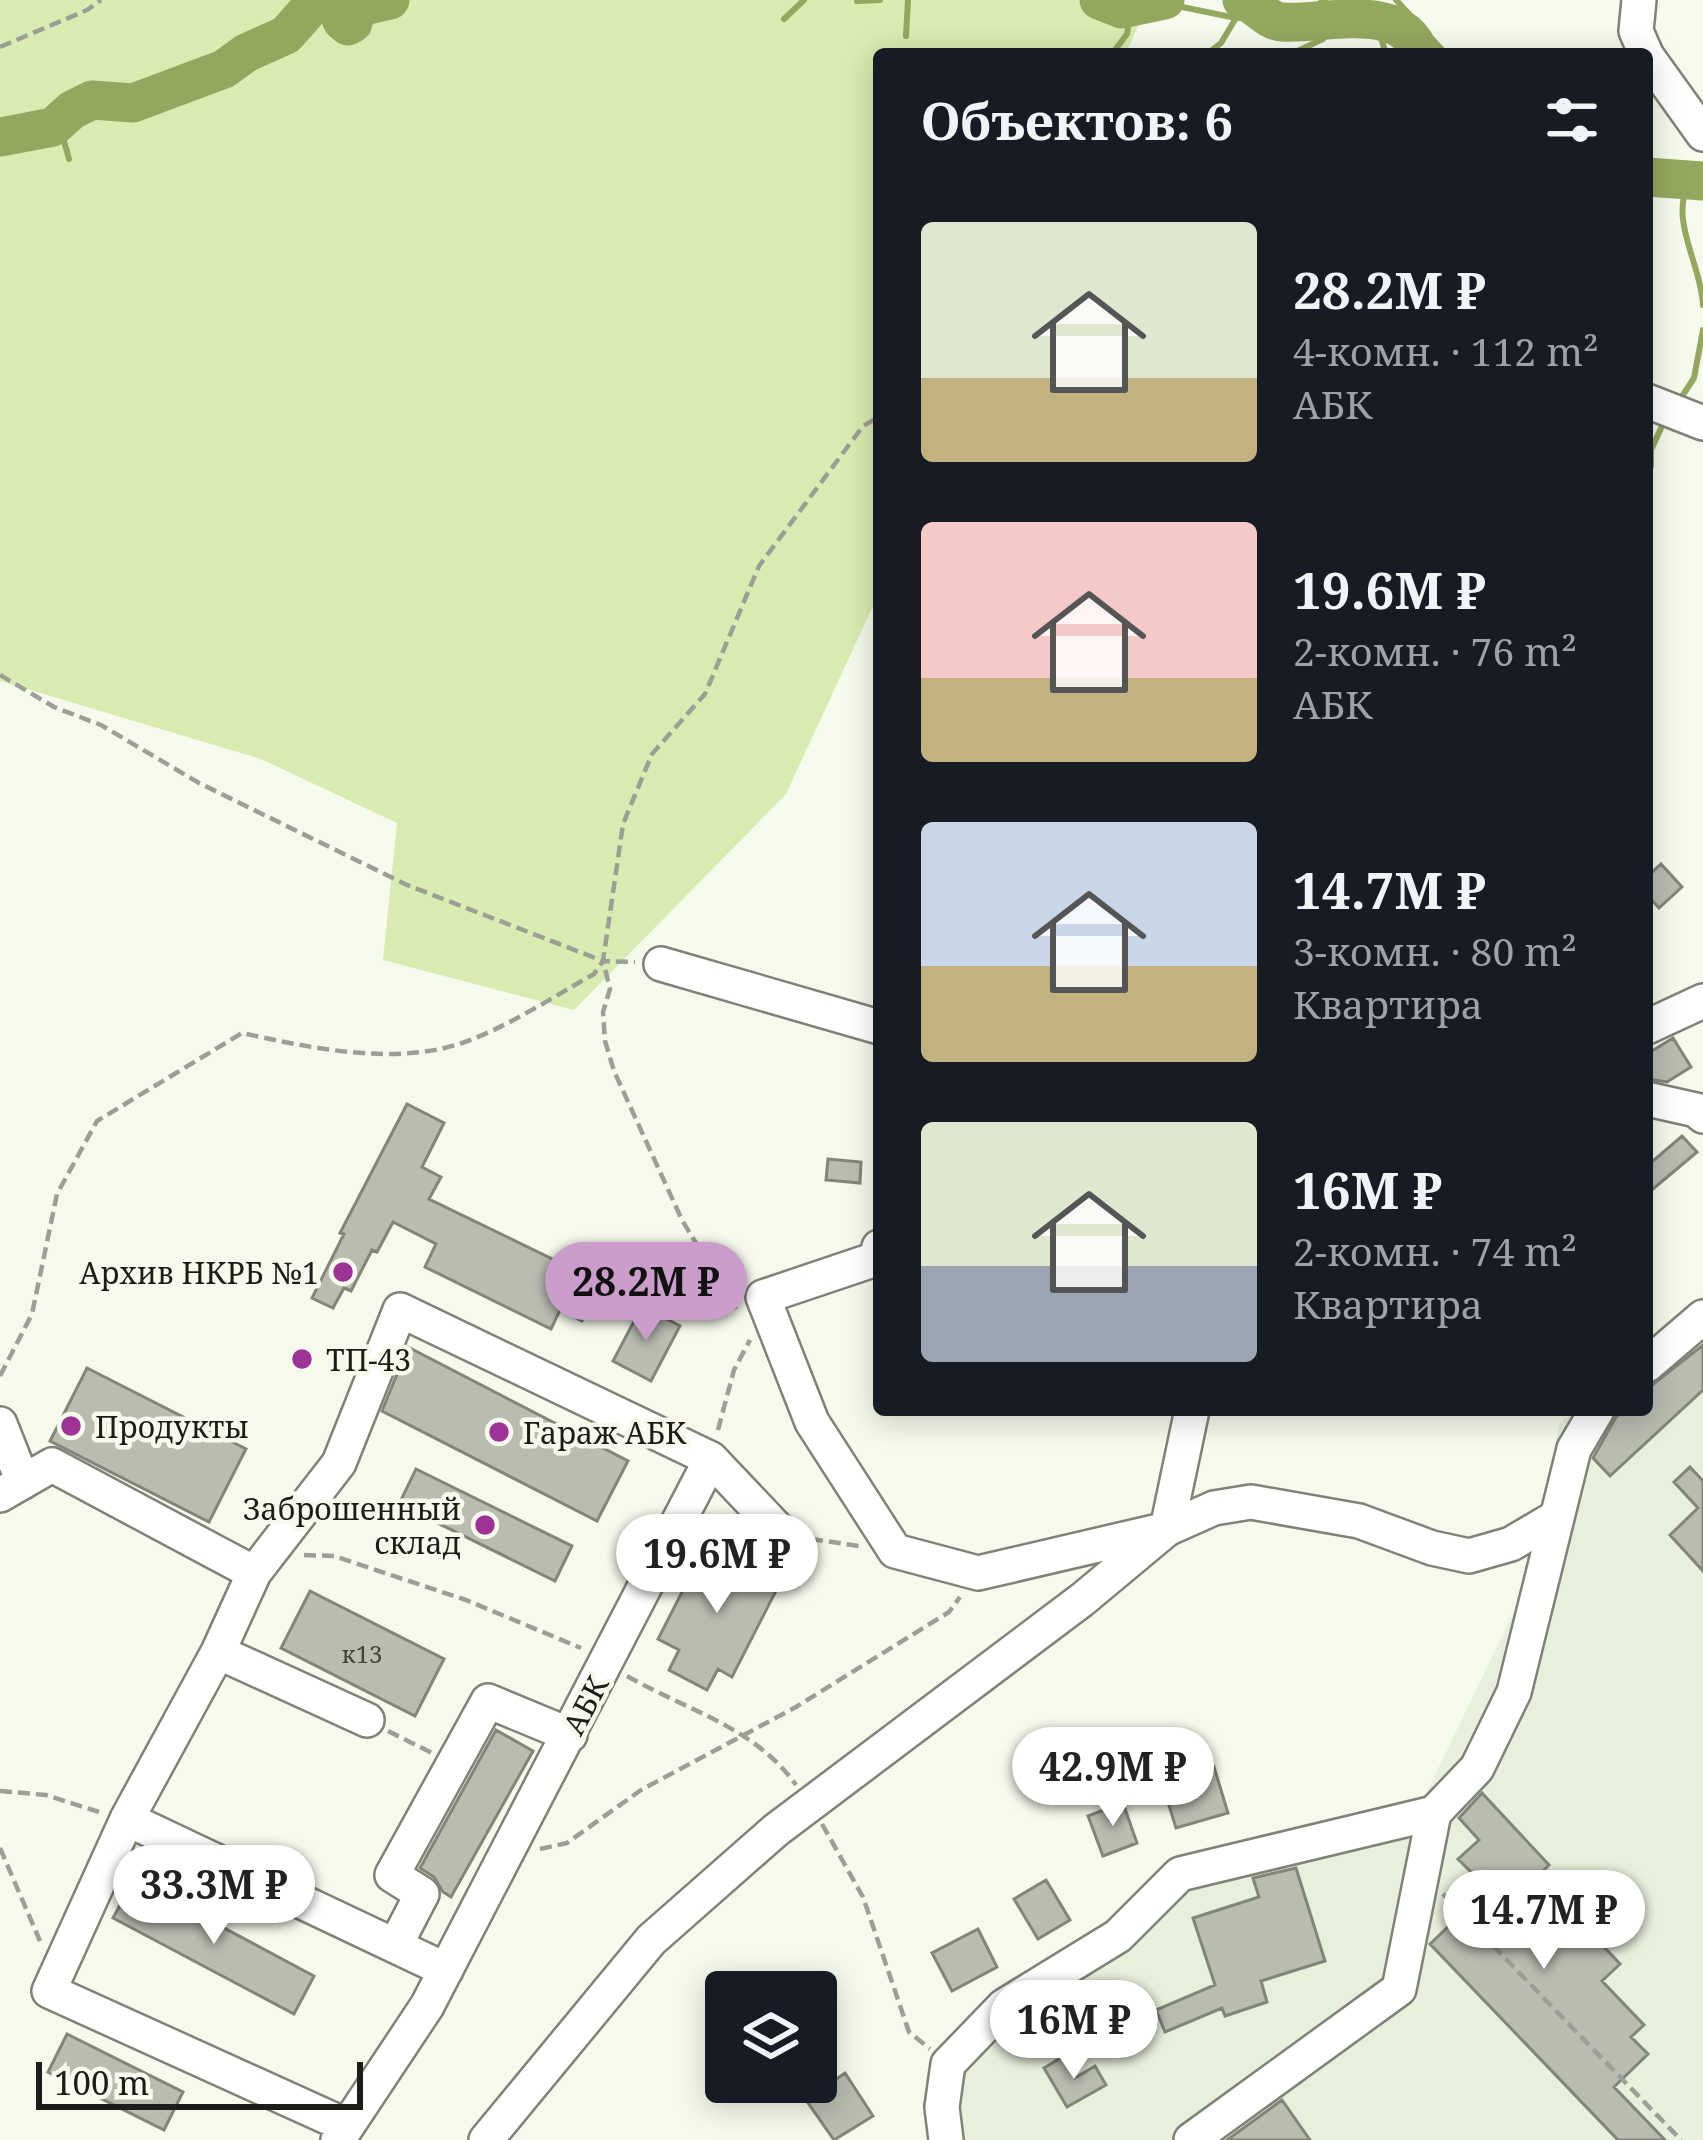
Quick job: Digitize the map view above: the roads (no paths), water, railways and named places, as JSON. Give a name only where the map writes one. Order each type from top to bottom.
[{"type":"street","points":[[1653,53],[1703,134]]},
{"type":"street","points":[[1653,403],[1703,423]]},
{"type":"street","points":[[661,964],[873,1026]]},
{"type":"street","points":[[1653,1024],[1703,1001]]},
{"type":"street","points":[[1653,1100],[1696,1110],[1703,1116]]},
{"type":"street","points":[[873,1259],[763,1298],[756,1318],[812,1422],[895,1551],[978,1573],[1167,1529],[1214,1508],[1251,1502],[1359,1521],[1469,1556],[1511,1544],[1556,1518]]},
{"type":"street","points":[[343,2133],[49,1991],[128,1819],[261,1564],[339,1463],[400,1310],[711,1460],[783,1535]]},
{"type":"street","points":[[1653,1360],[1703,1317]]},
{"type":"street","points":[[486,2140],[651,1940],[809,1805],[1083,1599],[1167,1529],[1191,1416]]},
{"type":"street","points":[[1191,2140],[1399,1989],[1434,1813],[1477,1768],[1514,1692],[1574,1449],[1593,1416]]},
{"type":"street","points":[[0,1424],[12,1488],[52,1465],[261,1564]]},
{"type":"street","name":"АБК","points":[[343,2133],[427,2006],[711,1460]]},
{"type":"street","points":[[218,1652],[367,1720]]},
{"type":"street","points":[[395,1946],[422,1894],[392,1875],[488,1701],[569,1735]]},
{"type":"street","points":[[946,2140],[942,2108],[948,2064],[1004,2006],[1118,1936],[1180,1874],[1434,1813]]},
{"type":"street","points":[[128,1819],[446,1970]]},
{"type":"waterway","points":[[0,137],[53,127],[92,100],[133,103],[224,69],[286,35],[317,0]]},
{"type":"waterway","points":[[335,0],[348,26],[355,8],[390,0]]},
{"type":"waterway","points":[[784,19],[804,0]]},
{"type":"waterway","points":[[857,1],[880,0]]},
{"type":"waterway","points":[[906,36],[908,0]]},
{"type":"waterway","points":[[1099,0],[1122,9],[1165,0]]},
{"type":"waterway","points":[[1242,0],[1282,22],[1380,21],[1411,37],[1417,48]]},
{"type":"waterway","points":[[1290,22],[1325,0]]},
{"type":"waterway","points":[[1396,0],[1440,48]]},
{"type":"waterway","points":[[1153,1],[1236,18]]},
{"type":"waterway","points":[[1116,48],[1127,34],[1131,8]]},
{"type":"waterway","points":[[1215,48],[1236,18],[1267,17]]},
{"type":"waterway","points":[[1304,48],[1323,39],[1334,20]]},
{"type":"waterway","points":[[1368,20],[1384,48]]},
{"type":"waterway","points":[[59,123],[69,159]]},
{"type":"waterway","points":[[1653,177],[1703,181]]},
{"type":"waterway","points":[[1691,178],[1682,209],[1703,305]]},
{"type":"waterway","points":[[1679,401],[1694,378],[1703,330]]},
{"type":"waterway","points":[[1653,446],[1662,426]]},
{"type":"place","name":"Архив НКРБ №1","points":[[343,1272]]},
{"type":"place","name":"ТП-43","points":[[302,1359]]},
{"type":"place","name":"Продукты","points":[[71,1426]]},
{"type":"place","name":"Гараж АБК","points":[[499,1432]]},
{"type":"place","name":"Заброшенный склад","points":[[485,1525]]}]
